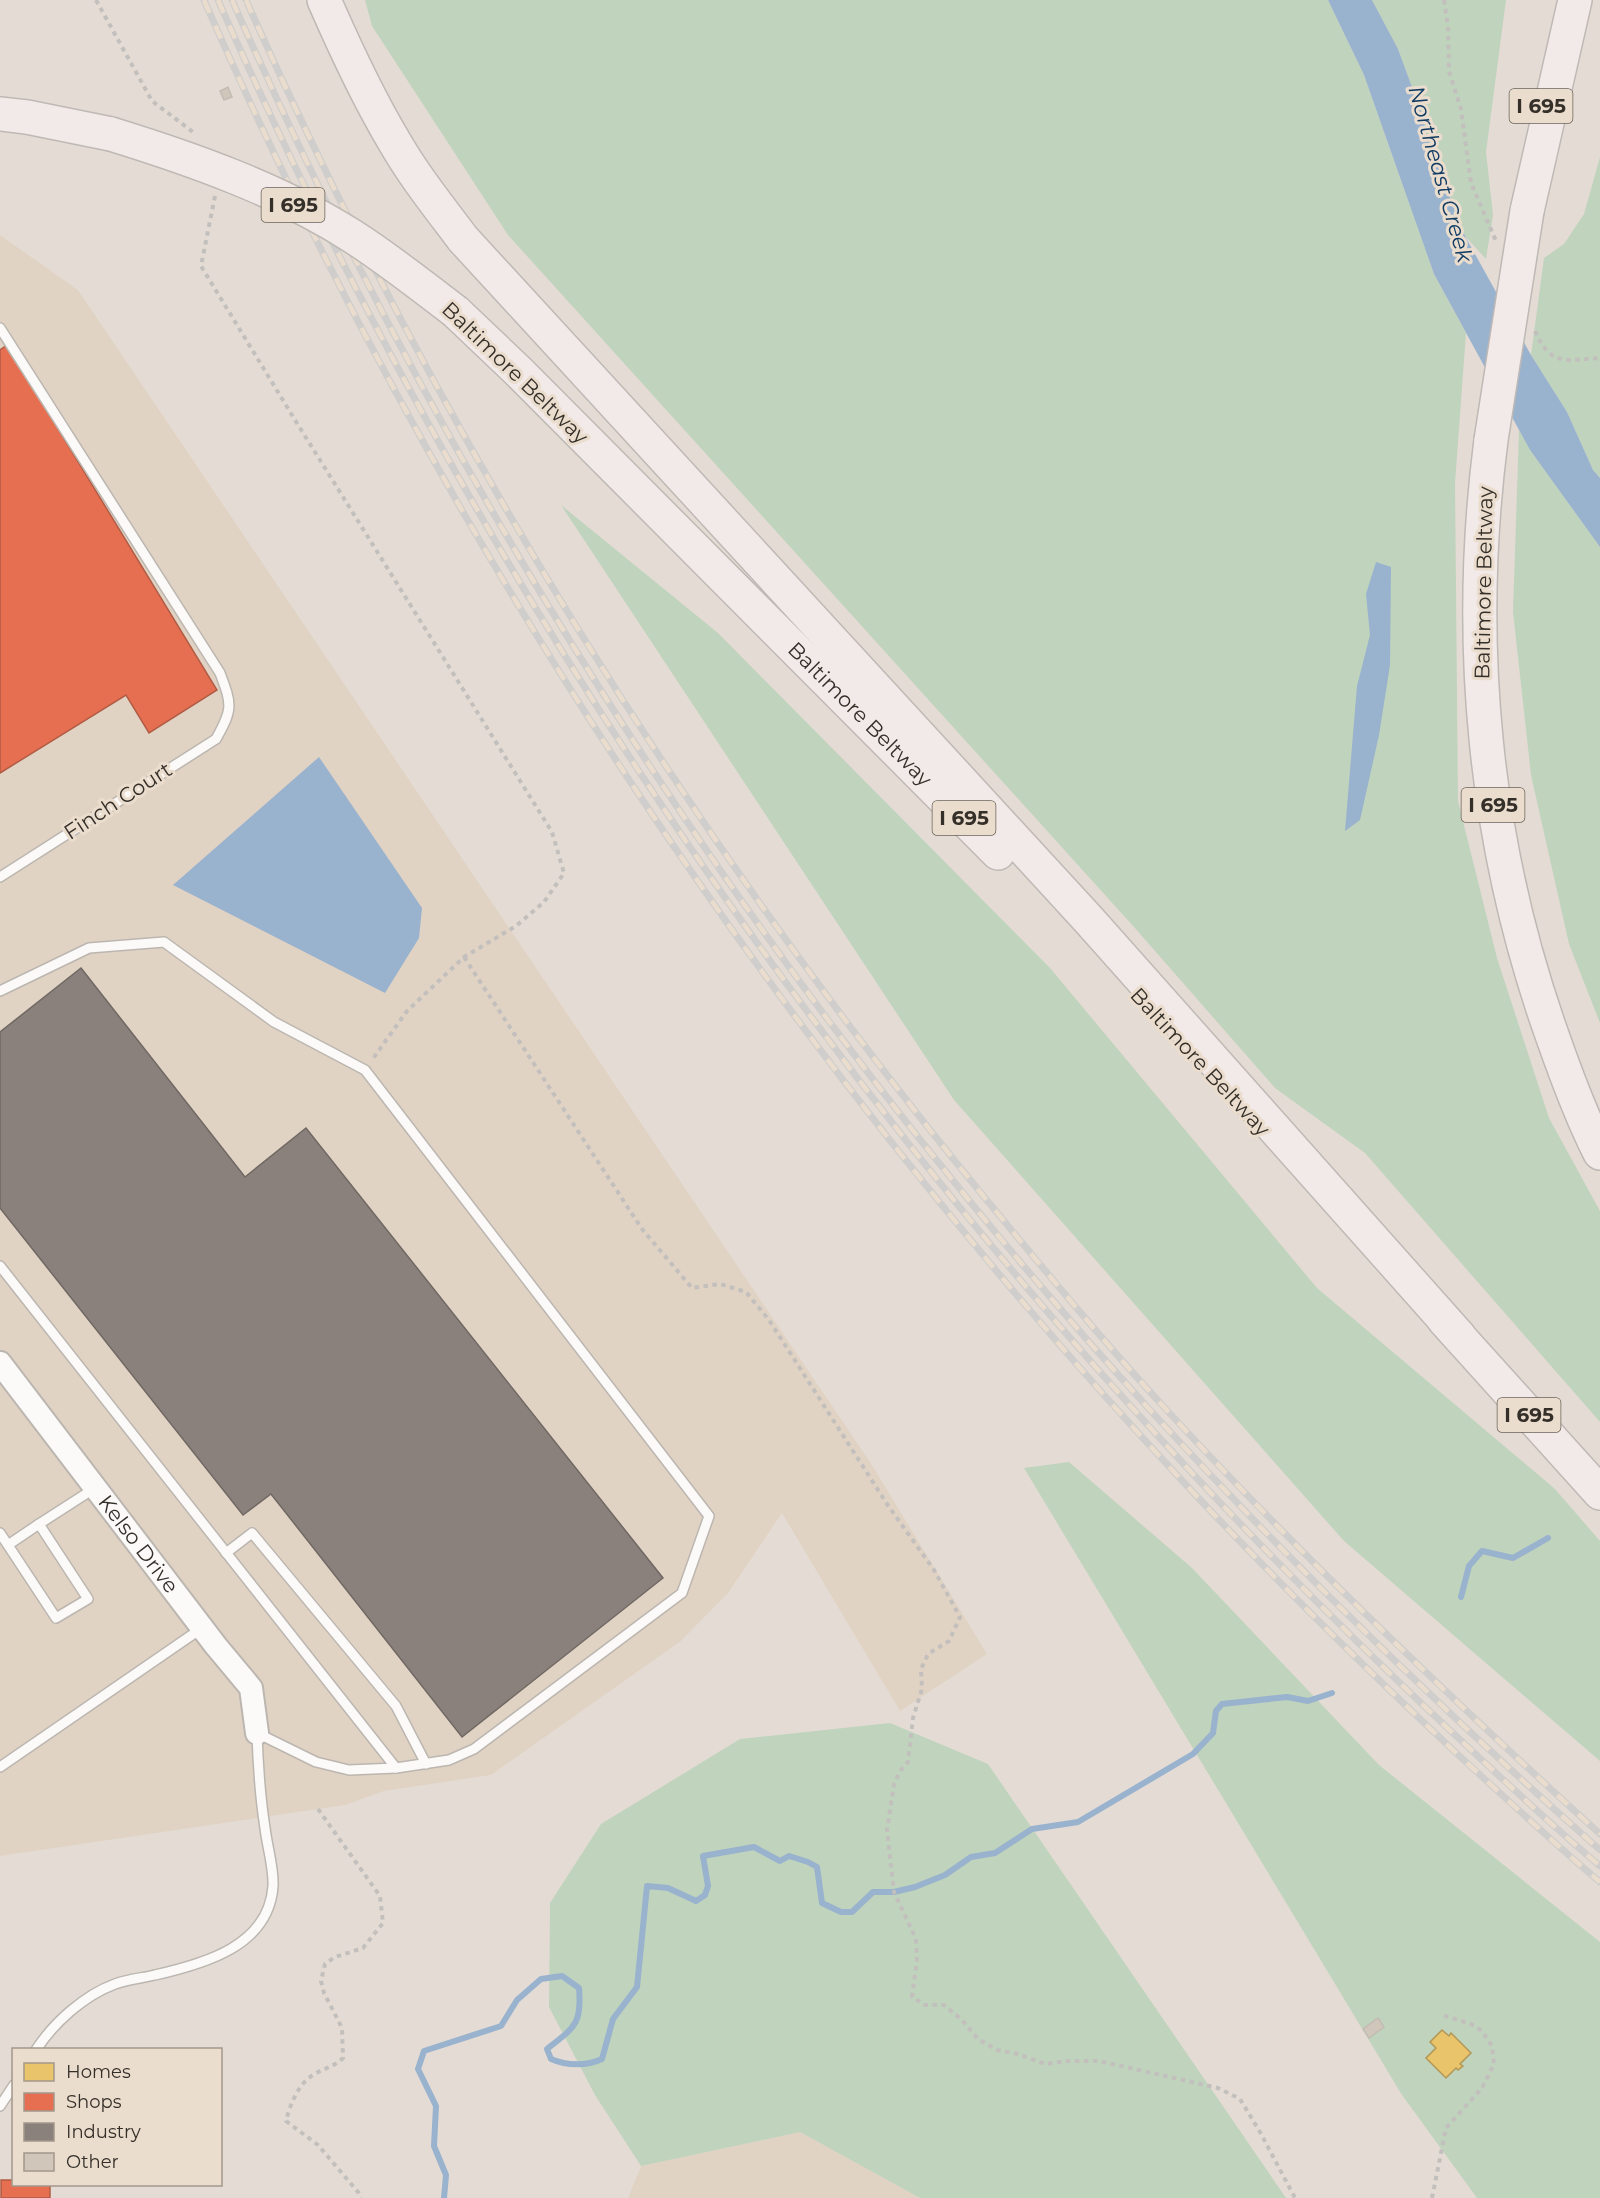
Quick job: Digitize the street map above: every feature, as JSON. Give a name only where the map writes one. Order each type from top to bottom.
[{"type":"highway","points":[[324,0],[353,64],[395,143],[463,239],[1088,919],[1459,1336]]},
{"type":"highway","name":"Baltimore Beltway","points":[[1556,0],[1484,497],[1479,633],[1482,702],[1490,784],[1506,873],[1537,994],[1561,1060],[1600,1153]]},
{"type":"highway","points":[[1527,211],[1575,0]]},
{"type":"highway","name":"Baltimore Beltway","points":[[0,114],[27,117],[111,134],[176,154],[241,180],[314,215],[351,236],[456,312],[518,371],[1076,930],[1459,1336],[1600,1493]]},
{"type":"street","name":"Kelso Drive","points":[[0,1363],[250,1688],[257,1733]]},
{"type":"lane","name":"Finch Court","points":[[0,328],[220,674],[229,697],[228,717],[216,739],[0,877]]},
{"type":"lane","points":[[0,991],[89,948],[164,942],[274,1022],[364,1070],[709,1516],[682,1593],[474,1749],[449,1761],[396,1768],[349,1770],[315,1762],[257,1733],[258,1783],[273,1886],[268,1909],[253,1933],[223,1955],[158,1974],[116,1983],[82,2001],[37,2048]]},
{"type":"lane","points":[[0,1266],[396,1768]]},
{"type":"lane","points":[[8,1545],[96,1488]]},
{"type":"lane","points":[[0,1533],[56,1618],[88,1599],[39,1524]]},
{"type":"lane","points":[[226,1553],[252,1533],[396,1706],[426,1764]]},
{"type":"lane","points":[[0,1767],[202,1628]]},
{"type":"lane","points":[[0,2106],[12,2088]]},
{"type":"path","points":[[96,0],[152,101],[196,135]]},
{"type":"path","points":[[1444,0],[1448,26],[1449,71],[1461,109],[1471,183],[1497,245]]},
{"type":"path","points":[[213,186],[215,197],[201,266],[552,832],[564,873],[544,902],[516,926],[464,957],[407,1011],[394,1032],[364,1070]]},
{"type":"path","points":[[1533,326],[1548,353],[1554,358],[1570,360],[1600,358]]},
{"type":"path","points":[[464,957],[642,1229],[692,1288],[720,1284],[746,1293],[769,1320],[887,1504],[934,1570],[960,1617],[949,1641],[928,1654],[921,1668],[922,1689],[913,1718],[908,1762],[900,1771],[894,1784],[887,1830],[894,1892],[916,1939],[917,1960],[912,1997],[925,2005],[944,2005],[962,2020],[978,2039],[997,2050],[1045,2064],[1099,2061],[1218,2088],[1240,2099],[1295,2198]]},
{"type":"path","points":[[318,1809],[380,1896],[383,1923],[363,1948],[334,1957],[325,1964],[321,1981],[324,1993],[342,2028],[343,2058],[335,2066],[310,2076],[295,2097],[286,2121],[318,2145],[361,2198]]},
{"type":"path","points":[[1432,2198],[1446,2128],[1482,2088],[1494,2064],[1492,2046],[1482,2031],[1471,2024],[1442,2014]]},
{"type":"shaded area","points":[[0,235],[78,290],[870,1462],[987,1654],[900,1711],[782,1513],[728,1593],[681,1641],[491,1775],[384,1791],[345,1805],[0,1856]]},
{"type":"shaded area","points":[[800,2132],[920,2198],[628,2198],[641,2166]]},
{"type":"green space","points":[[365,0],[1328,0],[1364,75],[1434,274],[1466,333],[1455,483],[1458,801],[1497,958],[1549,1118],[1600,1211],[1600,1422],[1365,1153],[1275,1088],[1134,927],[508,235],[372,26]]},
{"type":"green space","points":[[1372,0],[1506,0],[1486,152],[1493,215],[1486,259],[1465,236],[1432,151],[1419,106],[1398,49]]},
{"type":"green space","points":[[1600,157],[1600,478],[1593,470],[1567,412],[1531,355],[1544,258],[1564,244],[1584,214]]},
{"type":"green space","points":[[1519,430],[1530,450],[1600,547],[1600,1023],[1569,944],[1531,775],[1513,612]]},
{"type":"green space","points":[[561,505],[718,633],[1050,968],[1317,1288],[1555,1489],[1600,1541],[1600,1761],[1344,1541],[954,1100]]},
{"type":"green space","points":[[1069,1462],[1192,1568],[1379,1765],[1600,1942],[1600,2198],[1477,2198],[1402,2095],[1024,1468]]},
{"type":"green space","points":[[890,1723],[988,1764],[1286,2198],[920,2198],[800,2132],[641,2166],[595,2095],[549,2007],[550,1903],[601,1824],[740,1739]]},
{"type":"water","name":"Northeast Creek","points":[[1328,0],[1372,0],[1398,49],[1419,106],[1432,151],[1465,236],[1531,355],[1567,412],[1593,470],[1600,478],[1600,547],[1530,450],[1434,274],[1364,75]]},
{"type":"water","points":[[1376,562],[1391,567],[1390,665],[1379,735],[1360,820],[1345,831],[1357,686],[1370,635],[1366,594]]},
{"type":"water","points":[[319,757],[422,908],[419,938],[385,993],[173,885]]},
{"type":"building: Homes","points":[[1442,2030],[1449,2036],[1451,2033],[1471,2053],[1460,2064],[1463,2066],[1458,2070],[1456,2068],[1446,2078],[1426,2058],[1436,2048],[1430,2042]]},
{"type":"building: Shops","points":[[7,345],[217,690],[149,733],[126,695],[0,773],[0,350]]},
{"type":"building: Shops","points":[[1,2180],[12,2180],[12,2186],[50,2186],[50,2198],[1,2198]]},
{"type":"building: Industry","points":[[81,968],[245,1177],[306,1128],[663,1578],[462,1737],[271,1494],[243,1515],[0,1208],[0,1032]]},
{"type":"building: Other","points":[[228,87],[232,97],[224,100],[220,91]]},
{"type":"building: Other","points":[[1378,2018],[1384,2027],[1369,2038],[1363,2029]]},
{"type":"waterway","points":[[1461,1597],[1469,1566],[1482,1551],[1513,1558],[1548,1538]]},
{"type":"waterway","points":[[444,2198],[446,2175],[434,2146],[436,2106],[418,2069],[424,2051],[501,2026],[517,2000],[541,1979],[562,1976],[579,1988],[579,2010],[575,2024],[547,2049],[551,2059],[577,2064],[602,2059],[613,2019],[637,1987],[647,1886],[668,1888],[696,1901],[705,1895],[708,1886],[703,1856],[754,1847],[780,1861],[789,1856],[817,1867],[822,1903],[841,1912],[852,1912],[873,1892],[894,1892],[915,1887],[945,1875],[971,1857],[995,1853],[1032,1829],[1078,1822],[1193,1754],[1213,1733],[1216,1711],[1222,1704],[1287,1697],[1308,1701],[1332,1693]]},
{"type":"railway","points":[[204,0],[298,203],[401,402],[513,597],[633,786],[761,970],[897,1149],[1039,1321],[1189,1488],[1396,1696],[1600,1882]]},
{"type":"railway","points":[[218,0],[312,201],[414,398],[525,591],[644,778],[770,961],[904,1138],[1045,1309],[1193,1474],[1294,1579],[1398,1681],[1517,1793],[1600,1866]]},
{"type":"railway","points":[[232,0],[321,191],[418,379],[522,562],[634,742],[753,917],[879,1086],[1011,1251],[1150,1410],[1258,1525],[1369,1636],[1541,1798],[1600,1850]]},
{"type":"railway","points":[[246,0],[321,161],[401,319],[486,475],[577,628],[673,777],[774,923],[879,1065],[990,1204],[1141,1381],[1215,1462],[1322,1571],[1432,1678],[1600,1834]]}]
